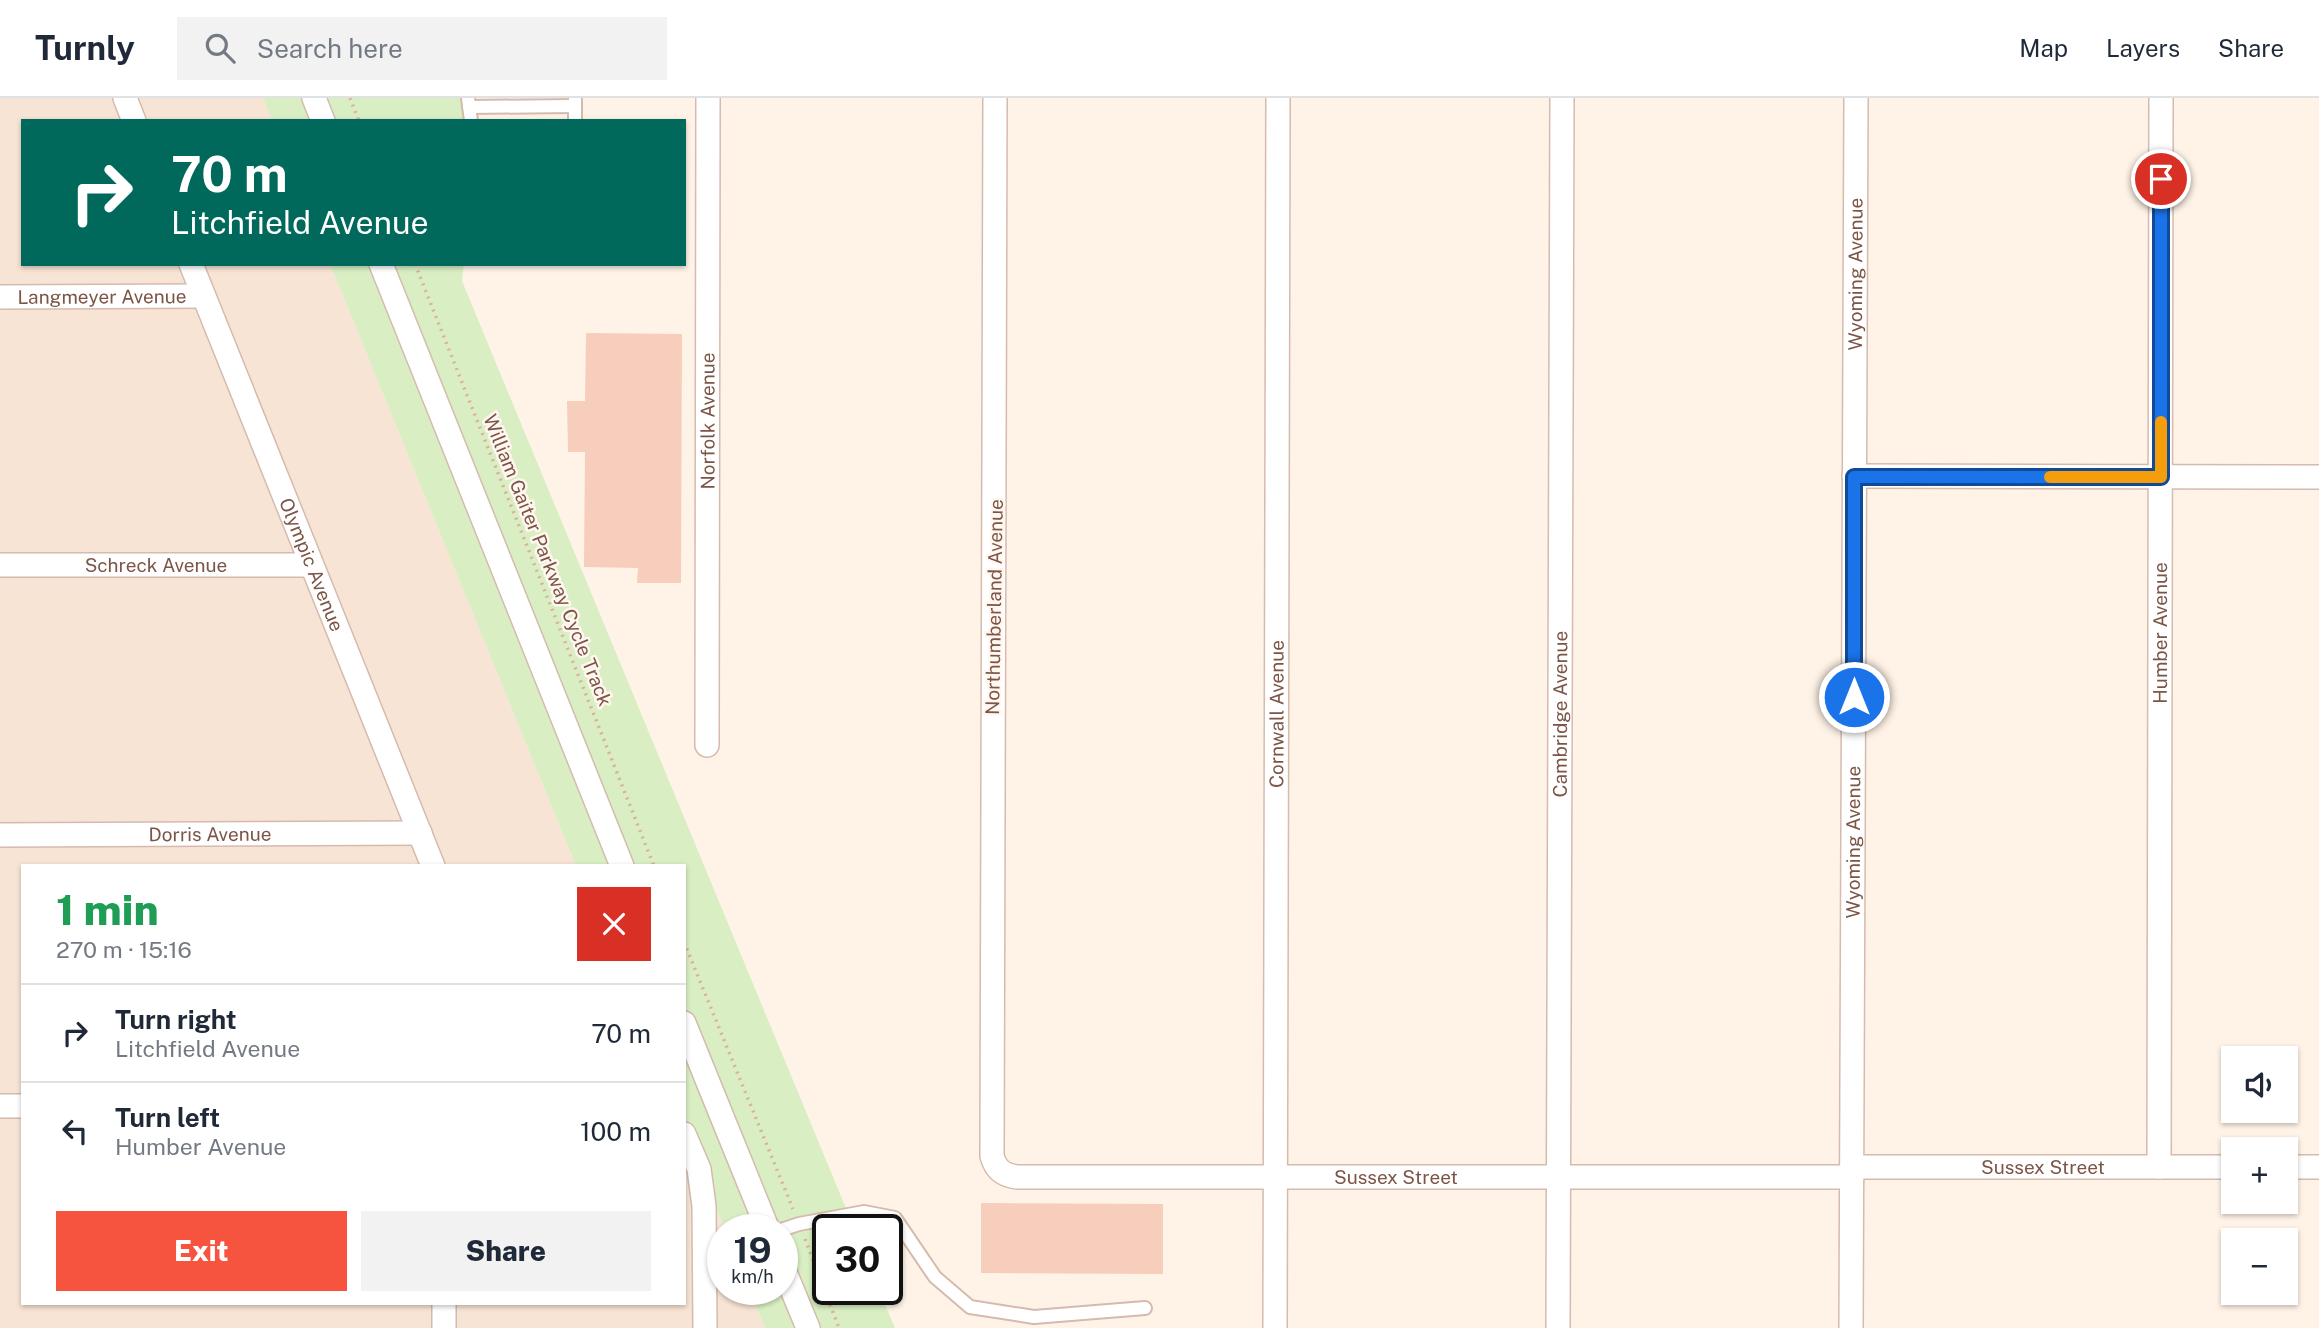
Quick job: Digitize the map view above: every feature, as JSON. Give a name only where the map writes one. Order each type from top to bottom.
[{"type":"street","points":[[125,98],[133,119]]},
{"type":"street","points":[[314,98],[322,119]]},
{"type":"street","name":"Norfolk Avenue","points":[[707,745],[708,98]]},
{"type":"street","name":"Northumberland Avenue","points":[[992,1116],[995,98]]},
{"type":"street","name":"Cornwall Avenue","points":[[1275,1328],[1279,98]]},
{"type":"street","name":"Cambridge Avenue","points":[[1558,1328],[1562,98]]},
{"type":"street","name":"Wyoming Avenue","points":[[1851,1328],[1856,98]]},
{"type":"street","name":"Humber Avenue","points":[[2159,1167],[2161,98]]},
{"type":"street","name":"Olympic Avenue","points":[[192,266],[432,864]]},
{"type":"street","points":[[382,266],[621,864]]},
{"type":"street","name":"Langmeyer Avenue","points":[[0,297],[203,296]]},
{"type":"street","points":[[1854,477],[2319,477]]},
{"type":"street","name":"Schreck Avenue","points":[[0,565],[311,565]]},
{"type":"street","name":"Dorris Avenue","points":[[0,835],[420,833]]},
{"type":"street","points":[[686,1028],[762,1214]]},
{"type":"street","points":[[0,1107],[21,1106]]},
{"type":"street","name":"Sussex Street","points":[[992,1116],[992,1156],[998,1170],[1007,1175],[1559,1177],[2221,1167]]},
{"type":"street","points":[[686,1139],[699,1169],[704,1206],[705,1328]]},
{"type":"street","points":[[2298,1167],[2319,1167]]},
{"type":"street","points":[[798,1304],[808,1328]]},
{"type":"street","points":[[444,1305],[444,1328]]},
{"type":"lane","points":[[469,103],[575,102]]},
{"type":"lane","points":[[799,1224],[864,1212],[895,1218],[935,1277],[970,1307],[1034,1317],[1145,1308]]},
{"type":"lane","points":[[1016,1328],[1018,1314]]},
{"type":"path","points":[[350,98],[358,119]]},
{"type":"path","name":"William Gaiter Parkway Cycle Track","points":[[416,266],[653,864]]},
{"type":"path","points":[[686,947],[839,1328]]},
{"type":"shaded area","points":[[0,98],[263,98],[271,119],[21,119],[21,266],[331,266],[575,864],[21,864],[21,1305],[686,1305],[686,1136],[718,1214],[707,1214],[707,1305],[755,1305],[765,1328],[0,1328]]},
{"type":"green space","points":[[263,98],[463,98],[465,119],[271,119]]},
{"type":"green space","points":[[331,266],[464,266],[462,281],[848,1214],[812,1214],[812,1305],[885,1305],[895,1328],[765,1328],[755,1305],[798,1305],[798,1214],[718,1214],[686,1136],[686,864],[575,864]]},
{"type":"building","points":[[586,333],[682,334],[681,583],[637,583],[638,568],[584,567],[585,452],[568,452],[567,401],[585,401]]},
{"type":"building","points":[[981,1203],[1163,1204],[1163,1274],[981,1273]]},
{"type":"slow traffic","points":[[2050,477],[2161,477],[2161,422]]},
{"type":"route","points":[[1854,697],[1854,477],[2161,477],[2161,179]]}]
